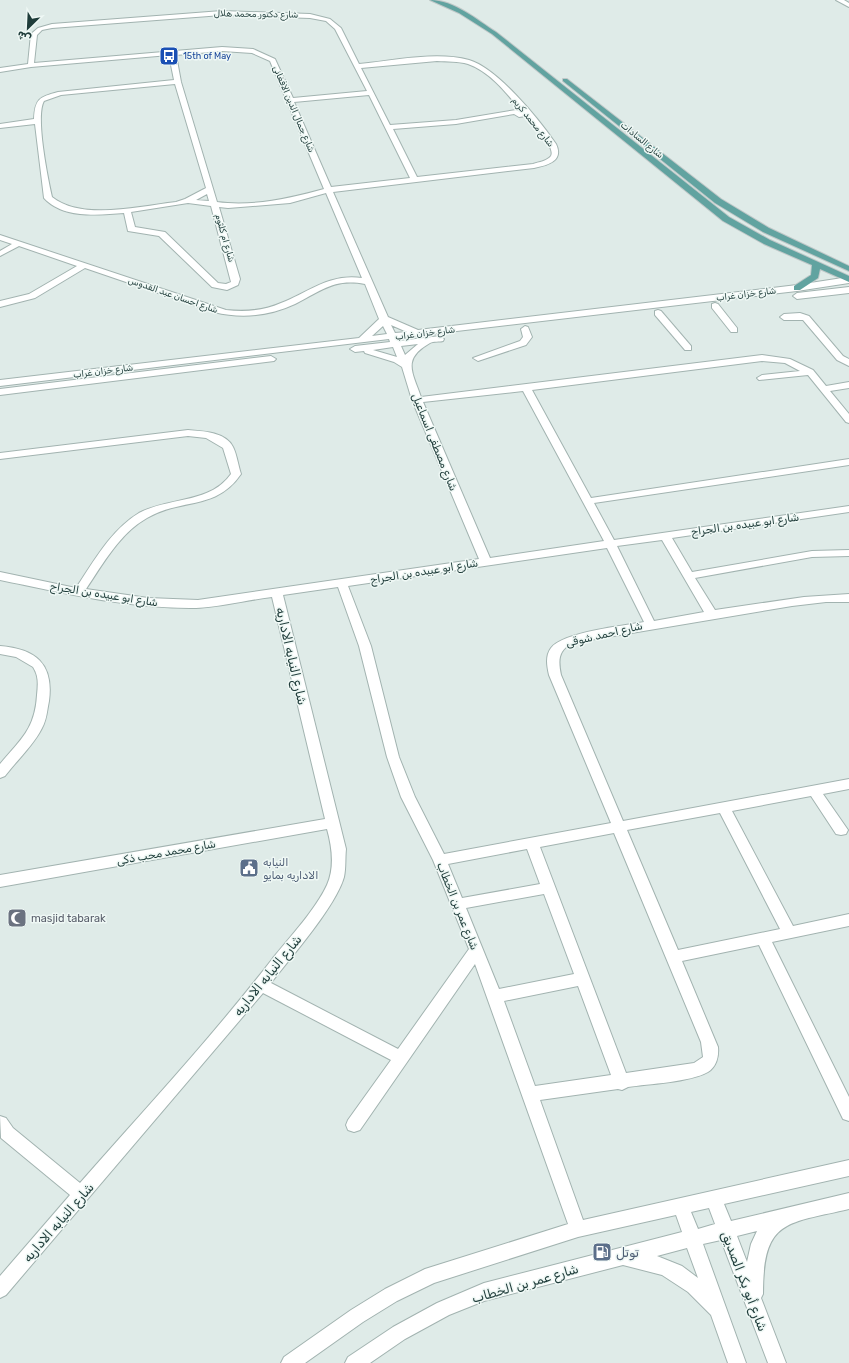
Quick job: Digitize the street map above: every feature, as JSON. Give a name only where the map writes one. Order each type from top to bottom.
[{"type":"main road","name":"شارع السادات","points":[[433,0],[460,12],[494,33],[720,214],[756,236],[849,279]]},
{"type":"main road","points":[[449,0],[493,23],[526,48]]},
{"type":"main road","name":"شارع السادات","points":[[557,73],[718,201],[766,230],[849,269]]},
{"type":"main road","points":[[797,288],[815,276],[816,264]]},
{"type":"street","points":[[839,0],[849,5]]},
{"type":"street","name":"شارع دكتور محمد هلال","points":[[31,65],[33,36],[36,32],[46,28],[222,13],[298,15],[328,20],[338,28],[415,180]]},
{"type":"street","name":"شارع جمال الدين الافغانى","points":[[0,70],[31,65],[233,49],[261,53],[273,60],[394,341]]},
{"type":"street","name":"شارع ام كلثوم","points":[[127,210],[131,229],[162,234],[212,283],[220,287],[226,287],[235,283],[236,279],[178,82],[172,53]]},
{"type":"street","name":"شارع محمد كريم","points":[[188,201],[228,206],[290,201],[329,190],[534,166],[552,160],[556,154],[554,148],[528,114],[478,66],[466,62],[437,60],[357,66]]},
{"type":"street","points":[[178,82],[54,95],[44,99],[39,104],[38,121],[48,198],[57,206],[74,210],[94,212],[127,210],[188,201],[210,189]]},
{"type":"street","points":[[290,100],[371,92]]},
{"type":"street","points":[[388,127],[456,122],[516,112],[519,115],[528,114]]},
{"type":"street","points":[[0,126],[38,121]]},
{"type":"street","name":"شارع احسان عبد القدوس","points":[[0,236],[216,310],[232,313],[276,308],[298,299],[320,286],[338,279],[354,279],[369,282]]},
{"type":"street","points":[[0,254],[19,243]]},
{"type":"street","points":[[0,304],[32,296],[84,265]]},
{"type":"street","name":"شارع خزان غراب","points":[[394,341],[420,333],[797,288],[849,279]]},
{"type":"street","name":"شارع خزان غراب","points":[[0,392],[22,385],[360,344],[432,340],[849,290]]},
{"type":"street","points":[[715,306],[734,330]]},
{"type":"street","points":[[658,313],[688,348]]},
{"type":"street","points":[[784,317],[800,316],[806,318],[840,358],[849,363]]},
{"type":"street","points":[[420,333],[407,330],[384,319],[360,344],[397,360],[406,366],[410,354],[422,344],[432,340]]},
{"type":"street","points":[[478,358],[523,343],[528,338],[525,329]]},
{"type":"street","name":"شارع مصطفى اسماعيل","points":[[394,341],[406,366],[417,400],[486,562]]},
{"type":"street","points":[[417,400],[526,388],[762,358],[787,361],[810,372],[849,420]]},
{"type":"street","points":[[762,378],[810,372]]},
{"type":"street","name":"شارع خزان غراب","points":[[0,383],[22,385]]},
{"type":"street","points":[[824,389],[849,386]]},
{"type":"street","name":"شارع احمد شوقى","points":[[526,388],[589,501],[650,624],[569,640],[559,645],[552,660],[555,675],[711,1048],[710,1059],[704,1067],[698,1070],[622,1083],[530,1094]]},
{"type":"street","points":[[0,456],[188,433],[208,435],[216,438],[228,446],[236,474],[229,485],[216,494],[160,508],[131,523],[120,533],[79,591]]},
{"type":"street","points":[[589,501],[849,462]]},
{"type":"street","name":"شارع ابو عبيده بن الجراح","points":[[0,576],[136,601],[166,604],[198,604],[277,594],[849,509]]},
{"type":"street","points":[[665,536],[710,614]]},
{"type":"street","points":[[688,576],[812,554],[849,553]]},
{"type":"street","name":"شارع عمر بن الخطاب","points":[[342,584],[365,646],[393,757],[408,797],[440,860],[495,996],[578,1229]]},
{"type":"street","name":"شارع النيابه الاداريه","points":[[0,1289],[261,985],[312,919],[332,889],[339,862],[337,836],[332,824],[277,594]]},
{"type":"street","points":[[650,624],[710,614],[828,598],[849,598]]},
{"type":"street","points":[[0,650],[21,653],[32,659],[44,676],[44,686],[41,716],[37,726],[30,737],[0,773]]},
{"type":"street","points":[[440,860],[849,784]]},
{"type":"street","points":[[814,790],[841,830]]},
{"type":"street","points":[[724,807],[789,932]]},
{"type":"street","name":"شارع محمد محب ذكى","points":[[0,881],[332,824]]},
{"type":"street","points":[[532,843],[622,1083]]},
{"type":"street","points":[[458,904],[549,888]]},
{"type":"street","points":[[673,956],[849,920]]},
{"type":"street","points":[[763,938],[849,1114]]},
{"type":"street","points":[[354,1125],[476,951]]},
{"type":"street","points":[[495,996],[582,979]]},
{"type":"street","points":[[261,985],[401,1058]]},
{"type":"street","points":[[0,1124],[7,1132],[82,1195]]},
{"type":"street","points":[[290,1363],[391,1294],[431,1275],[578,1229],[714,1199],[849,1165]]},
{"type":"street","name":"شارع أبو بكر الصديق","points":[[714,1199],[777,1363]]},
{"type":"street","name":"شارع عمر بن الخطاب","points":[[354,1363],[399,1333],[443,1309],[484,1292],[620,1256],[849,1200]]},
{"type":"street","points":[[681,1206],[737,1363]]},
{"type":"street","points":[[754,1301],[754,1277],[757,1252],[768,1231],[785,1216]]},
{"type":"street","points":[[620,1256],[653,1262],[679,1273],[698,1287],[719,1312]]},
{"type":"place","name":"15th of May","points":[[169,56]]},
{"type":"place","name":"النيابه الاداريه بمايو","points":[[249,868]]},
{"type":"place","name":"masjid tabarak","points":[[17,918]]},
{"type":"place","name":"توتل","points":[[602,1252]]}]
